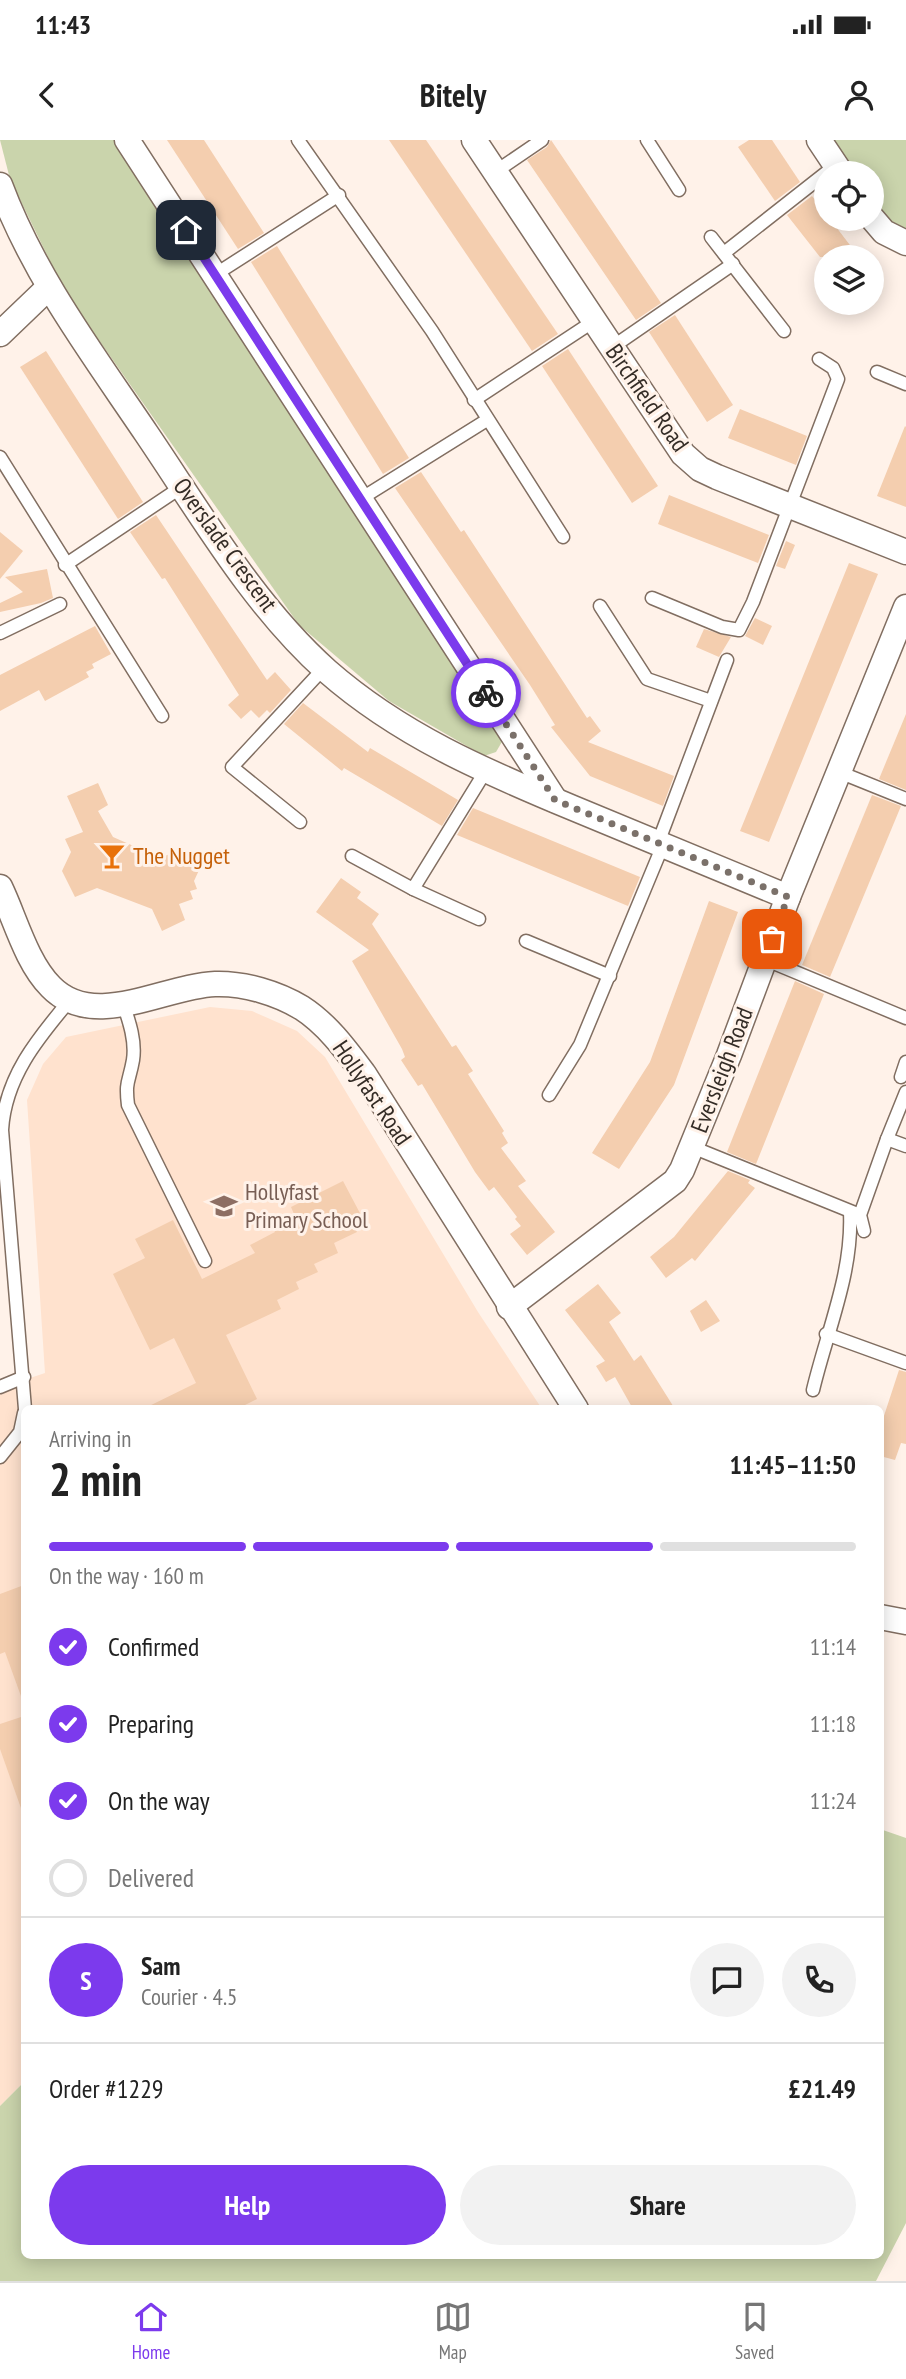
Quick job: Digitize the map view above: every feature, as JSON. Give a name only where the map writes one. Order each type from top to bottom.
[{"type":"street","points":[[127,140],[362,498],[555,800]]},
{"type":"street","name":"Birchfield Road","points":[[474,140],[684,454],[700,469],[906,552]]},
{"type":"street","points":[[819,140],[833,161]]},
{"type":"street","name":"Overslade Crescent","points":[[0,185],[18,233],[49,287],[268,607],[324,668],[367,703],[427,743],[485,772],[788,897]]},
{"type":"street","points":[[883,231],[906,243]]},
{"type":"street","points":[[0,334],[49,287]]},
{"type":"street","name":"Eversleigh Road","points":[[509,1307],[675,1181],[692,1147],[788,897],[906,607]]},
{"type":"street","points":[[0,887],[40,973],[52,988],[70,1000]]},
{"type":"street","name":"Hollyfast Road","points":[[70,1000],[87,1006],[123,1003],[176,989],[216,984],[277,996],[303,1009],[326,1028],[364,1074],[573,1405]]},
{"type":"street","points":[[884,1618],[906,1622]]},
{"type":"lane","points":[[298,140],[432,331],[563,537]]},
{"type":"lane","points":[[495,172],[542,140]]},
{"type":"lane","points":[[648,140],[679,190]]},
{"type":"lane","points":[[724,253],[814,187]]},
{"type":"lane","points":[[216,274],[339,195]]},
{"type":"lane","points":[[711,237],[784,331]]},
{"type":"lane","points":[[611,348],[733,264]]},
{"type":"lane","points":[[474,400],[594,321]]},
{"type":"lane","points":[[652,598],[722,627],[739,629],[838,379],[833,368],[819,359]]},
{"type":"lane","points":[[877,372],[906,384]]},
{"type":"lane","points":[[362,498],[487,420]]},
{"type":"lane","points":[[0,457],[65,565],[162,716]]},
{"type":"lane","points":[[65,565],[183,486]]},
{"type":"lane","points":[[0,633],[60,604]]},
{"type":"lane","points":[[600,606],[646,679],[711,702]]},
{"type":"lane","points":[[549,1095],[580,1045],[610,976],[727,660]]},
{"type":"lane","points":[[300,821],[232,766],[324,668]]},
{"type":"lane","points":[[413,889],[485,772]]},
{"type":"lane","points":[[839,772],[906,799]]},
{"type":"lane","points":[[352,856],[413,889],[479,919]]},
{"type":"lane","points":[[526,941],[610,976]]},
{"type":"lane","points":[[764,959],[906,1018]]},
{"type":"lane","points":[[25,1405],[25,1379],[2,1130],[3,1110],[8,1089],[39,1036],[70,1000]]},
{"type":"lane","points":[[123,1003],[131,1030],[133,1059],[125,1082],[128,1105],[205,1261]]},
{"type":"lane","points":[[901,1077],[906,1062]]},
{"type":"lane","points":[[813,1390],[826,1334],[848,1265],[855,1213],[906,1092]]},
{"type":"lane","points":[[887,1139],[906,1146]]},
{"type":"lane","points":[[692,1147],[855,1213],[864,1231]]},
{"type":"lane","points":[[826,1334],[906,1363]]},
{"type":"lane","points":[[0,1387],[25,1379]]},
{"type":"lane","points":[[0,1457],[21,1428]]},
{"type":"shaded area","name":"Hollyfast Primary School","points":[[210,1007],[252,1011],[297,1031],[325,1057],[478,1312],[539,1405],[21,1405],[21,2085],[0,2106],[0,1388],[45,1373],[27,1100],[43,1064],[66,1037]]},
{"type":"green space","points":[[0,140],[114,140],[503,740],[496,752],[484,756],[389,701],[299,625],[65,292],[10,179]]},
{"type":"green space","points":[[832,140],[906,140],[906,231],[884,217],[884,161],[846,161]]},
{"type":"green space","points":[[884,1830],[906,1838],[906,2223],[876,2281],[0,2281],[0,2106],[21,2085],[21,2259],[884,2259]]},
{"type":"building","points":[[167,140],[204,140],[264,233],[238,249]]},
{"type":"building","points":[[389,140],[426,140],[558,334],[532,351]]},
{"type":"building","points":[[551,140],[661,303],[636,320],[527,160],[547,147]]},
{"type":"building","points":[[749,140],[772,140],[800,182],[775,201],[738,147]]},
{"type":"building","points":[[812,196],[814,231],[839,231],[850,245],[814,245],[814,249],[787,215]]},
{"type":"building","points":[[277,246],[409,458],[383,474],[251,262]]},
{"type":"building","points":[[675,315],[733,405],[707,422],[649,332]]},
{"type":"building","points":[[568,349],[658,486],[632,503],[542,366]]},
{"type":"building","points":[[46,351],[143,502],[118,519],[20,367]]},
{"type":"building","points":[[740,409],[807,436],[796,465],[728,438]]},
{"type":"building","points":[[906,427],[906,507],[877,496]]},
{"type":"building","points":[[421,472],[461,532],[464,530],[587,718],[590,716],[601,731],[588,742],[674,776],[663,806],[590,776],[551,727],[555,725],[530,685],[395,488]]},
{"type":"building","points":[[669,495],[769,535],[758,563],[658,524]]},
{"type":"building","points":[[156,515],[267,680],[275,672],[291,690],[270,713],[267,710],[259,718],[251,710],[241,719],[228,705],[239,695],[165,578],[162,579],[130,532]]},
{"type":"building","points":[[0,532],[23,551],[0,579]]},
{"type":"building","points":[[786,541],[795,545],[785,569],[776,566]]},
{"type":"building","points":[[849,563],[878,574],[769,842],[740,831]]},
{"type":"building","points":[[47,569],[53,598],[0,612],[0,603],[23,592],[5,577]]},
{"type":"building","points":[[755,618],[772,626],[763,645],[745,636]]},
{"type":"building","points":[[95,626],[111,654],[92,664],[94,668],[86,672],[89,677],[45,701],[39,690],[0,711],[0,675]]},
{"type":"building","points":[[704,629],[731,637],[719,657],[696,647]]},
{"type":"building","points":[[303,703],[368,752],[370,748],[458,800],[442,826],[344,768],[342,771],[284,724]]},
{"type":"building","points":[[906,714],[906,790],[879,779]]},
{"type":"building","name":"The Nugget","points":[[98,783],[108,805],[98,811],[113,837],[161,858],[180,849],[193,853],[200,868],[194,881],[197,889],[190,891],[193,899],[179,904],[185,920],[162,931],[152,909],[97,888],[75,897],[62,871],[71,852],[65,839],[83,832],[67,796]]},
{"type":"building","points":[[872,795],[901,806],[830,977],[802,965]]},
{"type":"building","points":[[473,808],[640,877],[628,906],[457,835]]},
{"type":"building","points":[[341,878],[361,892],[357,898],[379,914],[372,924],[452,1047],[456,1045],[473,1071],[468,1074],[504,1131],[502,1133],[508,1143],[501,1148],[526,1181],[518,1186],[555,1232],[527,1255],[510,1234],[521,1226],[515,1219],[517,1217],[494,1187],[489,1191],[422,1084],[418,1086],[401,1060],[405,1057],[402,1049],[352,961],[369,950],[316,912]]},
{"type":"building","points":[[709,901],[738,912],[674,1085],[619,1169],[592,1153],[650,1062]]},
{"type":"building","points":[[795,981],[824,994],[756,1164],[727,1152]]},
{"type":"building","points":[[728,1171],[750,1180],[748,1183],[755,1188],[695,1261],[692,1258],[666,1278],[650,1257],[674,1237]]},
{"type":"building","name":"Hollyfast Primary School","points":[[343,1181],[362,1217],[352,1222],[357,1232],[334,1243],[338,1253],[314,1264],[318,1272],[296,1282],[299,1289],[277,1300],[281,1309],[226,1335],[257,1399],[245,1405],[151,1405],[196,1383],[174,1338],[150,1350],[113,1274],[145,1258],[135,1239],[173,1220],[202,1279],[255,1253],[250,1245],[275,1232],[272,1225],[294,1214],[291,1207]]},
{"type":"building","points":[[598,1284],[621,1313],[609,1322],[634,1361],[641,1355],[672,1405],[631,1405],[615,1377],[606,1382],[596,1366],[605,1361],[565,1310]]},
{"type":"building","points":[[706,1300],[720,1321],[701,1332],[690,1311]]},
{"type":"building","points":[[899,1370],[906,1372],[906,1444],[901,1443],[895,1460],[884,1457],[884,1416]]},
{"type":"building","points":[[21,1586],[21,1696],[5,1652],[0,1654],[0,1594]]},
{"type":"building","points":[[21,1717],[21,1808],[0,1749],[0,1724]]},
{"type":"way so far","points":[[486,693],[555,800],[788,897],[772,939]]},
{"type":"place","name":"The Nugget","points":[[112,856]]},
{"type":"place","name":"Hollyfast Primary School","points":[[224,1206]]},
{"type":"route","points":[[186,230],[486,693]]}]
